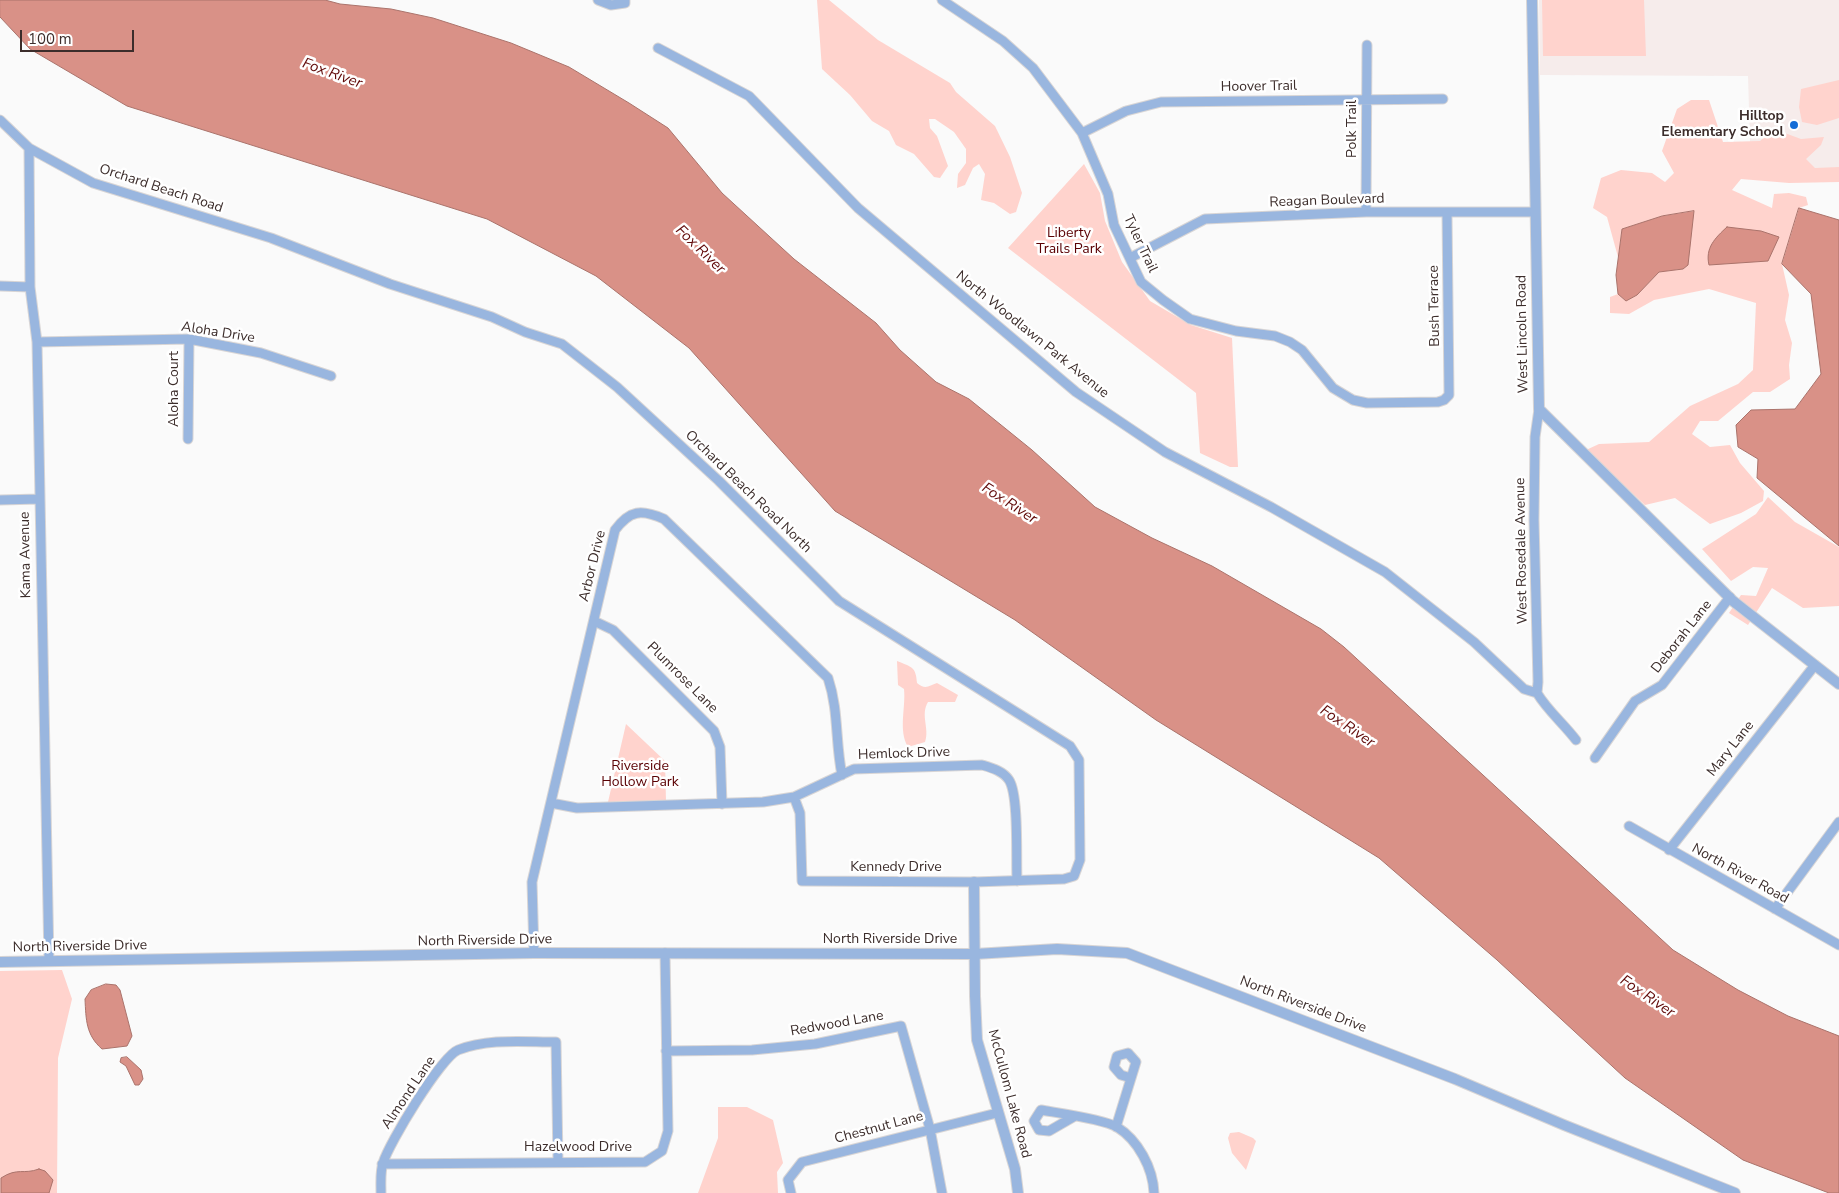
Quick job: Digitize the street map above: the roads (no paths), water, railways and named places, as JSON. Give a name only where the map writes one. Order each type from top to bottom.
[{"type":"street","points":[[598,0],[611,5],[625,2]]},
{"type":"street","name":"Tyler Trail","points":[[942,0],[953,3],[1003,41],[1033,68],[1082,133],[1108,194],[1114,225],[1141,282],[1190,319],[1236,331],[1276,336],[1290,342],[1302,350],[1333,388],[1352,400],[1366,403],[1438,402],[1447,398]]},
{"type":"street","name":"West Lincoln Road","points":[[1532,0],[1539,409],[1730,597],[1839,684]]},
{"type":"street","name":"Polk Trail","points":[[1366,212],[1367,45]]},
{"type":"street","name":"North Woodlawn Park Avenue","points":[[658,48],[749,96],[858,208],[1076,392],[1165,452],[1271,507],[1385,572],[1474,642],[1524,689],[1537,693]]},
{"type":"street","name":"Hoover Trail","points":[[1082,133],[1126,111],[1161,102],[1443,99]]},
{"type":"street","name":"Orchard Beach Road","points":[[0,120],[30,148],[93,183],[271,238]]},
{"type":"street","name":"Kama Avenue","points":[[30,148],[30,287],[36,342],[50,961]]},
{"type":"street","name":"Reagan Boulevard","points":[[1130,258],[1205,219],[1366,212],[1447,214],[1535,212]]},
{"type":"street","name":"Bush Terrace","points":[[1447,214],[1450,388],[1447,398]]},
{"type":"street","name":"Orchard Beach Road North","points":[[271,238],[390,284],[492,317],[525,332],[562,344],[617,387],[719,481],[839,601],[1070,746],[1079,760],[1080,860],[1074,876]]},
{"type":"street","points":[[0,286],[30,287]]},
{"type":"street","name":"Aloha Drive","points":[[36,342],[188,339],[261,353],[331,376]]},
{"type":"street","name":"Aloha Court","points":[[188,339],[188,439]]},
{"type":"street","name":"West Rosedale Avenue","points":[[1537,693],[1534,511],[1535,437],[1539,409]]},
{"type":"street","points":[[0,500],[39,499]]},
{"type":"street","name":"Arbor Drive","points":[[534,953],[532,882],[615,530],[624,519],[636,513],[650,512],[664,519],[828,678],[836,706],[837,752],[842,775]]},
{"type":"street","name":"Deborah Lane","points":[[1595,758],[1635,701],[1662,685],[1730,597]]},
{"type":"street","name":"Plumrose Lane","points":[[594,620],[613,630],[714,731],[720,747],[722,804]]},
{"type":"street","name":"Mary Lane","points":[[1669,850],[1815,665]]},
{"type":"street","points":[[1537,693],[1545,707],[1564,724],[1576,740]]},
{"type":"street","name":"Hemlock Drive","points":[[551,803],[577,808],[763,802],[794,797],[854,769],[982,765],[998,770],[1009,780],[1014,794],[1017,881]]},
{"type":"street","name":"Kennedy Drive","points":[[794,797],[800,814],[802,881],[974,882],[1064,879],[1074,876]]},
{"type":"street","points":[[1775,909],[1839,822]]},
{"type":"street","name":"North River Road","points":[[1629,826],[1839,945]]},
{"type":"street","name":"McCullom Lake Road","points":[[974,882],[977,1040],[1015,1169],[1018,1193]]},
{"type":"street","name":"North Riverside Drive","points":[[0,962],[534,953],[975,954],[1057,949],[1127,953],[1455,1078],[1564,1125],[1735,1193]]},
{"type":"street","name":"Hazelwood Drive","points":[[382,1164],[645,1162],[662,1151],[668,1131],[665,953]]},
{"type":"street","name":"Redwood Lane","points":[[666,1051],[752,1050],[816,1044],[900,1026],[930,1129],[942,1193]]},
{"type":"street","name":"Almond Lane","points":[[381,1193],[382,1164],[391,1144],[439,1069],[456,1051],[478,1043],[556,1042],[558,1162]]},
{"type":"street","points":[[1116,1127],[1131,1078]]},
{"type":"street","name":"Chestnut Lane","points":[[791,1193],[788,1180],[802,1162],[997,1113]]},
{"type":"street","points":[[1075,1116],[1116,1127],[1136,1144],[1145,1159],[1154,1193]]},
{"type":"water","name":"Fox River","points":[[0,0],[325,0],[340,4],[391,9],[433,18],[511,43],[569,67],[668,128],[722,193],[794,259],[876,323],[900,350],[936,382],[969,399],[1032,450],[1095,507],[1152,538],[1212,566],[1321,629],[1344,647],[1673,950],[1738,990],[1788,1016],[1839,1036],[1839,1193],[1829,1193],[1743,1160],[1625,1078],[1497,960],[1379,858],[1156,720],[1015,620],[835,511],[689,348],[596,276],[487,219],[127,106],[30,49],[0,17]]},
{"type":"water","points":[[1799,208],[1839,220],[1839,546],[1757,478],[1758,459],[1738,447],[1736,425],[1751,410],[1795,409],[1821,374],[1811,294],[1782,264]]},
{"type":"water","points":[[1694,211],[1688,265],[1683,269],[1659,272],[1637,295],[1626,301],[1618,294],[1616,275],[1622,229],[1662,216]]},
{"type":"water","points":[[1727,227],[1761,231],[1779,237],[1768,261],[1709,265],[1708,253],[1710,248],[1715,239]]},
{"type":"water","points":[[106,984],[116,985],[120,990],[132,1036],[127,1046],[102,1049],[90,1033],[85,999],[91,990]]},
{"type":"water","points":[[127,1057],[141,1070],[143,1079],[139,1085],[135,1085],[126,1066],[120,1062],[121,1058]]},
{"type":"water","points":[[39,1169],[45,1171],[53,1180],[49,1193],[1,1193],[1,1178],[16,1172]]},
{"type":"place","name":"Hilltop Elementary School","points":[[1794,125]]},
{"type":"park label","name":"Liberty Trails Park","points":[[1069,242]]},
{"type":"park label","name":"Riverside Hollow Park","points":[[640,776]]}]
